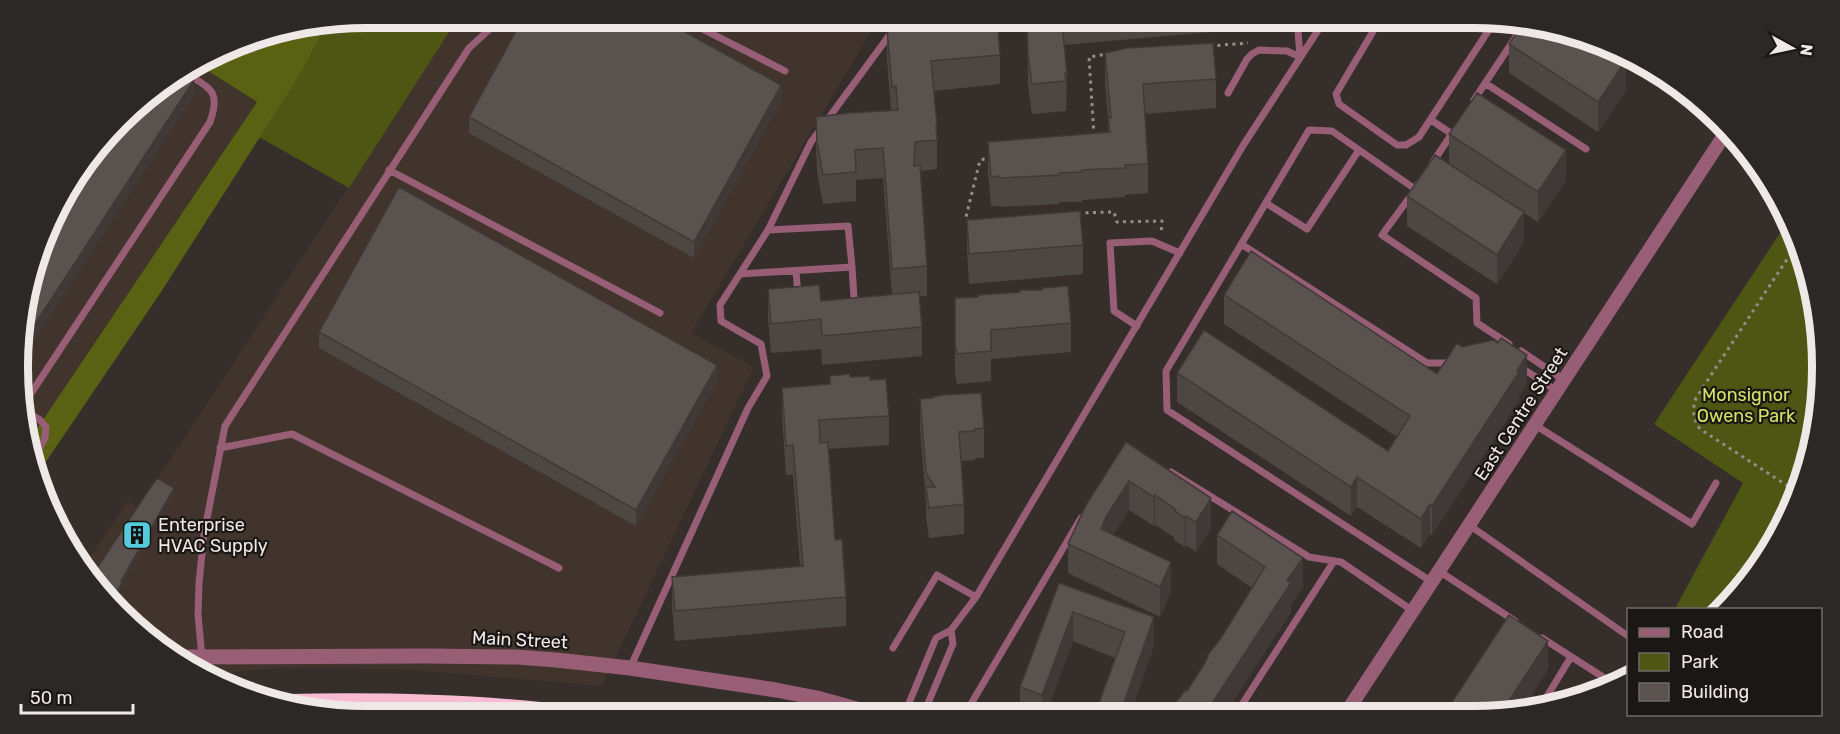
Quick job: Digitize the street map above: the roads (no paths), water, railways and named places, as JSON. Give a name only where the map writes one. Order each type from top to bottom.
[{"type":"highway","points":[[320,702],[464,706]]},
{"type":"street","name":"East Centre Street","points":[[1351,706],[1722,139]]},
{"type":"street","name":"Main Street","points":[[193,657],[517,657],[630,668],[776,690],[846,706]]},
{"type":"lane","points":[[202,657],[198,583],[204,534],[225,426],[469,48],[491,28]]},
{"type":"lane","points":[[701,28],[785,71]]},
{"type":"lane","points":[[630,668],[748,408],[767,376],[761,344],[721,321],[720,305],[768,231],[811,142],[895,28]]},
{"type":"lane","points":[[1298,28],[1300,57]]},
{"type":"lane","points":[[908,706],[936,638],[951,630],[976,597],[1244,144],[1319,28]]},
{"type":"lane","points":[[1375,28],[1336,94],[1339,104],[1397,145],[1406,145],[1419,137],[1490,29]]},
{"type":"lane","points":[[1468,109],[1519,31]]},
{"type":"lane","points":[[1228,93],[1248,59],[1258,50],[1287,51],[1300,57]]},
{"type":"lane","points":[[30,396],[210,122],[215,98],[207,86],[193,77]]},
{"type":"lane","points":[[1485,83],[1586,149]]},
{"type":"lane","points":[[1431,120],[1452,134]]},
{"type":"lane","points":[[1427,171],[1457,125]]},
{"type":"lane","points":[[1415,189],[1332,131],[1309,130],[1166,371],[1167,410],[1436,577],[1524,627]]},
{"type":"lane","points":[[1266,203],[1307,229],[1359,150]]},
{"type":"lane","points":[[389,170],[660,313]]},
{"type":"lane","points":[[1421,180],[1382,235],[1476,298],[1477,323],[1561,386]]},
{"type":"lane","points":[[768,231],[848,226],[855,298]]},
{"type":"lane","points":[[1137,326],[1114,312],[1110,243],[1152,241],[1180,254]]},
{"type":"lane","points":[[1241,244],[1427,363],[1460,363]]},
{"type":"lane","points":[[740,274],[852,267]]},
{"type":"lane","points":[[796,271],[798,302]]},
{"type":"lane","points":[[1513,362],[1561,386]]},
{"type":"lane","points":[[32,415],[46,427],[45,438],[39,450]]},
{"type":"lane","points":[[1535,425],[1692,524],[1716,483]]},
{"type":"lane","points":[[220,448],[291,434],[558,568]]},
{"type":"lane","points":[[1166,469],[1309,557],[1341,562],[1413,611]]},
{"type":"lane","points":[[970,706],[1083,514]]},
{"type":"lane","points":[[1469,525],[1627,635]]},
{"type":"lane","points":[[1241,706],[1334,561]]},
{"type":"lane","points":[[893,648],[937,575],[976,597]]},
{"type":"lane","points":[[927,706],[953,644],[951,630]]},
{"type":"lane","points":[[1534,633],[1606,679]]},
{"type":"lane","points":[[1545,698],[1571,657]]},
{"type":"place","name":"Enterprise HVAC Supply","points":[[137,535]]},
{"type":"park label","name":"Monsignor Owens Park","points":[[1746,405]]}]
